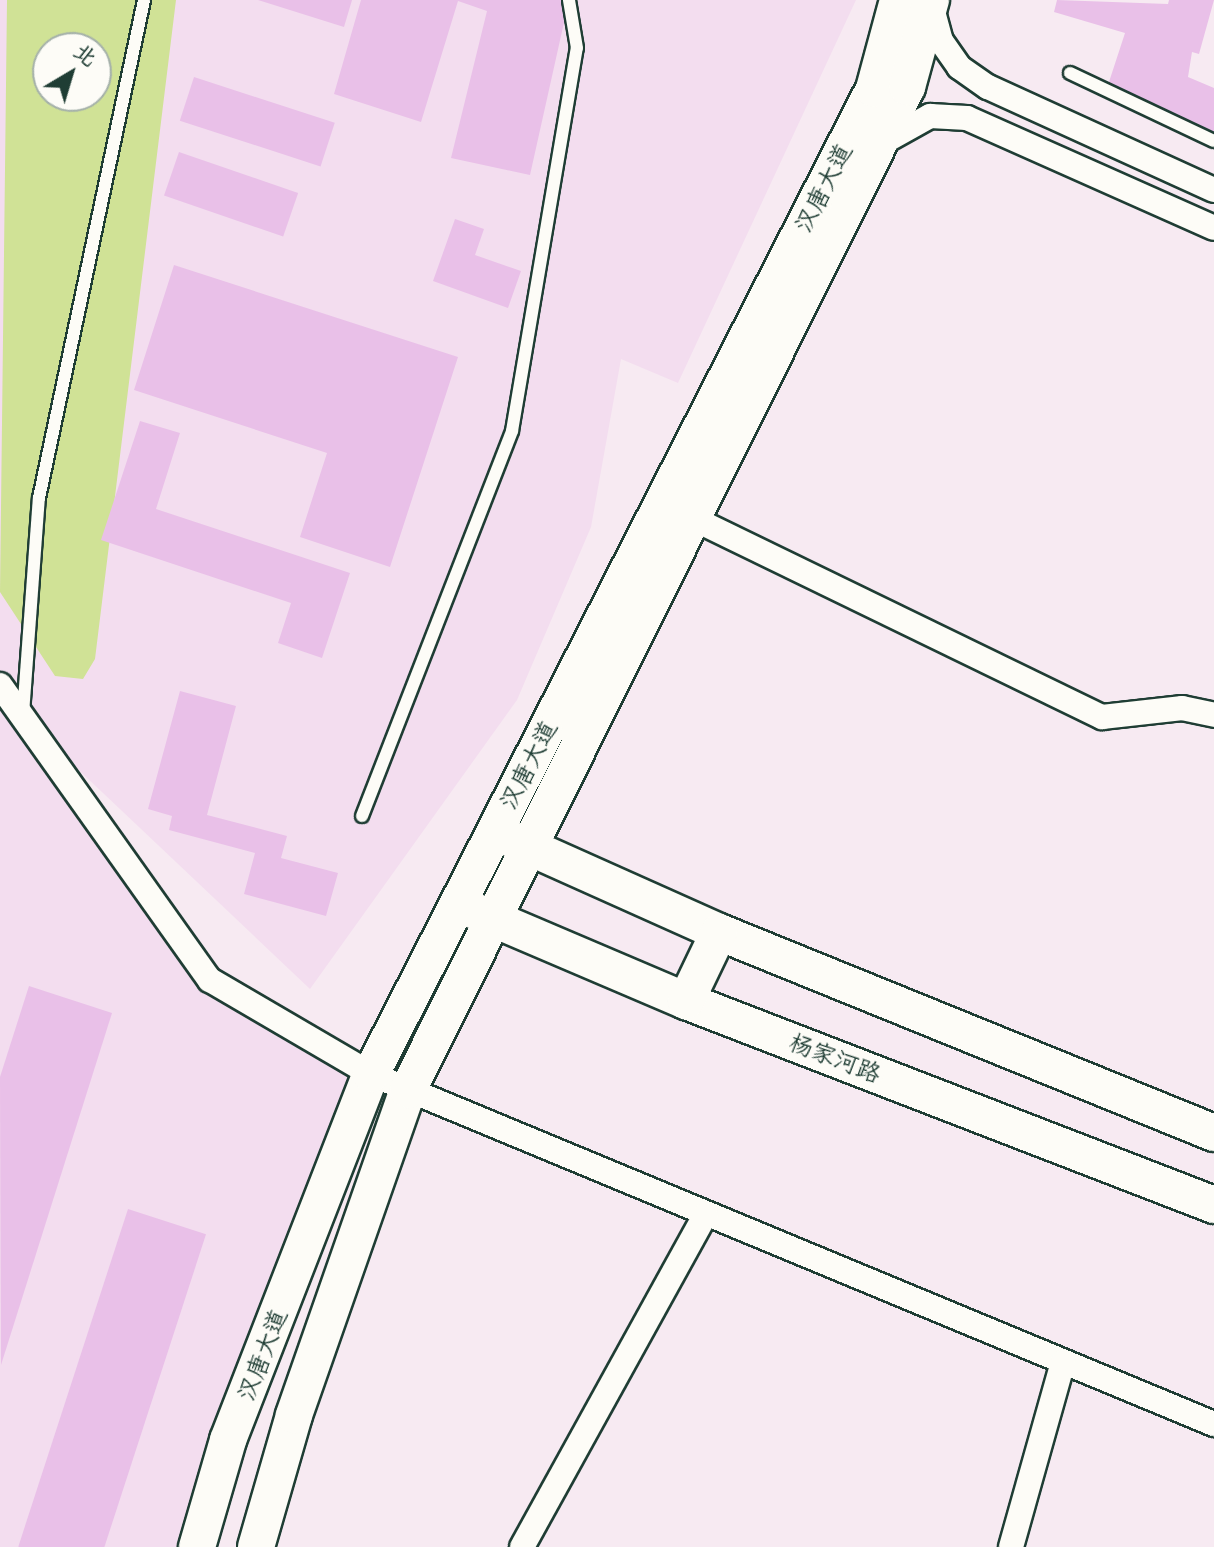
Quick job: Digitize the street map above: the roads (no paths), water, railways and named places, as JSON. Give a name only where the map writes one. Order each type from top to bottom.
[{"type":"main road","name":"汉唐大道","points":[[256,1547],[294,1415],[408,1090],[496,919],[907,87],[920,0]]},
{"type":"main road","name":"汉唐大道","points":[[197,1547],[228,1440],[371,1074],[920,0]]},
{"type":"main road","points":[[494,832],[719,932],[1214,1133]]},
{"type":"main road","name":"杨家河路","points":[[458,904],[686,1001],[1214,1205]]},
{"type":"main road","points":[[686,1001],[719,932]]},
{"type":"street","points":[[920,0],[941,41],[959,67],[988,87],[1214,190]]},
{"type":"street","points":[[878,145],[930,116],[967,118],[1214,228]]},
{"type":"street","points":[[692,518],[1102,717],[1182,708],[1214,715]]},
{"type":"street","points":[[0,685],[210,980],[371,1074],[1214,1424]]},
{"type":"street","points":[[522,1547],[706,1214]]},
{"type":"street","points":[[1011,1547],[1063,1362]]},
{"type":"lane","points":[[23,718],[39,498],[144,0]]},
{"type":"lane","points":[[362,816],[512,431],[577,48],[569,0]]},
{"type":"lane","points":[[1070,73],[1214,141]]}]
